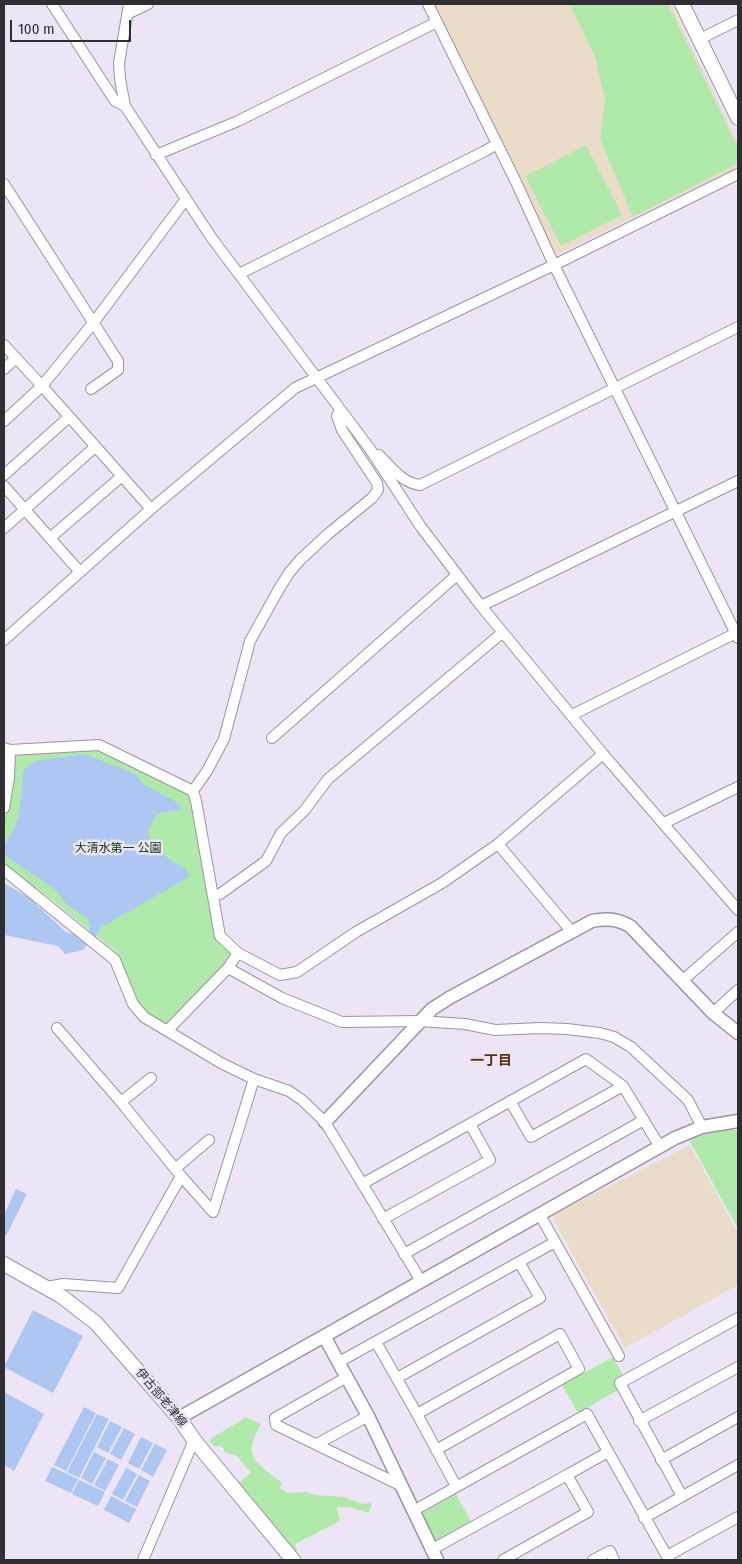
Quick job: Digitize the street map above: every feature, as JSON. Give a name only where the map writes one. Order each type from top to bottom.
[{"type":"main road","points":[[682,4],[738,118]]},
{"type":"main road","name":"伊古部老津線","points":[[4,1264],[47,1287],[84,1312],[96,1323],[179,1418],[194,1440],[293,1560]]},
{"type":"street","points":[[52,4],[115,101],[125,106]]},
{"type":"street","points":[[148,4],[128,9],[119,63],[125,106],[156,155],[211,237],[370,449],[421,527],[481,606],[603,754],[738,910]]},
{"type":"street","points":[[428,4],[516,182],[554,265],[737,634],[572,715]]},
{"type":"street","points":[[700,39],[738,20]]},
{"type":"street","points":[[156,155],[238,121],[437,22]]},
{"type":"street","points":[[239,274],[497,144]]},
{"type":"street","points":[[6,634],[295,388],[554,265],[738,174]]},
{"type":"street","points":[[4,184],[118,361],[119,366],[114,373],[91,388]]},
{"type":"street","points":[[4,421],[42,386],[94,322],[186,199]]},
{"type":"street","points":[[370,449],[379,455],[403,480],[411,484],[420,485],[738,327]]},
{"type":"street","points":[[4,345],[151,509]]},
{"type":"street","points":[[4,369],[16,358]]},
{"type":"street","points":[[193,791],[207,771],[224,739],[250,641],[279,589],[300,560],[372,498],[378,490],[377,483],[342,430],[337,416],[340,410]]},
{"type":"street","points":[[4,475],[70,417]]},
{"type":"street","points":[[4,528],[95,447]]},
{"type":"street","points":[[50,538],[122,476]]},
{"type":"street","points":[[481,606],[738,481]]},
{"type":"street","points":[[4,486],[80,572]]},
{"type":"street","points":[[272,738],[458,575]]},
{"type":"street","points":[[213,896],[220,894],[266,861],[281,833],[304,811],[328,779],[502,633]]},
{"type":"street","points":[[4,808],[9,778],[7,749],[99,745],[193,791],[220,936],[238,953],[280,975],[297,972],[356,932],[442,883],[498,844],[603,754]]},
{"type":"street","points":[[664,823],[738,786]]},
{"type":"street","points":[[498,844],[572,932]]},
{"type":"street","points":[[4,870],[115,960],[133,1004],[144,1017],[221,1063],[254,1079],[289,1091],[302,1100],[325,1122],[421,1281]]},
{"type":"street","points":[[325,1122],[432,1009],[592,921],[611,919],[621,921],[630,926],[712,1014],[738,1033]]},
{"type":"street","points":[[682,980],[738,932]]},
{"type":"street","points":[[167,1031],[228,968],[238,953]]},
{"type":"street","points":[[228,968],[282,998],[342,1022],[419,1021],[465,1024],[495,1030],[567,1029],[600,1033],[614,1037],[631,1047],[688,1100],[702,1127]]},
{"type":"street","points":[[712,1014],[738,990]]},
{"type":"street","points":[[57,1028],[213,1212],[254,1079]]},
{"type":"street","points":[[362,1184],[586,1059],[623,1086],[660,1148]]},
{"type":"street","points":[[121,1102],[151,1078]]},
{"type":"street","points":[[510,1101],[531,1137],[623,1086]]},
{"type":"street","points":[[404,1254],[644,1120]]},
{"type":"street","points":[[179,1418],[660,1148],[702,1127],[738,1121]]},
{"type":"street","points":[[383,1219],[490,1160],[470,1124]]},
{"type":"street","points":[[47,1287],[63,1284],[118,1288],[179,1172],[209,1140]]},
{"type":"street","points":[[540,1215],[619,1356]]},
{"type":"street","points":[[339,1362],[556,1242]]},
{"type":"street","points":[[398,1378],[540,1298],[519,1262]]},
{"type":"street","points":[[682,1496],[639,1421],[620,1383],[738,1318]]},
{"type":"street","points":[[418,1414],[560,1334],[579,1369],[436,1450]]},
{"type":"street","points":[[324,1336],[368,1416],[434,1555],[608,1452]]},
{"type":"street","points":[[376,1342],[398,1378],[456,1486]]},
{"type":"street","points":[[639,1421],[738,1367]]},
{"type":"street","points":[[347,1377],[275,1418],[276,1425],[400,1485]]},
{"type":"street","points":[[413,1510],[587,1414],[668,1558],[738,1517]]},
{"type":"street","points":[[317,1444],[368,1416]]},
{"type":"street","points":[[661,1460],[738,1417]]},
{"type":"street","points":[[143,1560],[194,1440]]},
{"type":"street","points":[[644,1518],[738,1465]]},
{"type":"street","points":[[503,1560],[588,1512],[567,1475]]},
{"type":"street","points":[[593,1560],[610,1552],[614,1560]]},
{"type":"shaded area","points":[[434,4],[671,4],[738,143],[738,167],[556,255]]},
{"type":"shaded area","points":[[690,1145],[738,1234],[738,1285],[625,1348],[553,1219],[555,1214]]},
{"type":"green space","points":[[570,4],[668,4],[738,148],[738,163],[633,217],[600,139],[605,98],[595,57]]},
{"type":"green space","points":[[586,145],[622,215],[561,246],[525,176]]},
{"type":"green space","name":"大清水第一 公園","points":[[93,747],[190,793],[216,939],[230,950],[232,956],[165,1025],[148,1015],[139,1005],[115,951],[55,902],[4,864],[4,821],[9,804],[14,754]]},
{"type":"green space","points":[[727,1130],[738,1130],[738,1229],[690,1141],[700,1136]]},
{"type":"green space","points":[[613,1357],[624,1377],[614,1383],[618,1390],[578,1413],[562,1385]]},
{"type":"green space","points":[[246,1417],[261,1424],[255,1435],[252,1452],[259,1464],[282,1483],[280,1488],[287,1493],[306,1492],[316,1495],[343,1497],[363,1504],[371,1503],[369,1513],[350,1507],[337,1507],[340,1521],[295,1544],[299,1558],[297,1560],[238,1483],[251,1473],[237,1456],[225,1452],[222,1446],[214,1446],[209,1440]]},
{"type":"green space","points":[[456,1494],[472,1524],[436,1543],[421,1514]]},
{"type":"water","points":[[85,754],[135,774],[143,784],[180,804],[181,810],[158,814],[147,834],[154,845],[164,854],[186,869],[189,877],[100,928],[97,935],[83,950],[65,954],[58,946],[4,935],[4,883],[28,897],[66,932],[73,934],[81,940],[89,935],[90,926],[87,918],[67,905],[57,891],[7,857],[4,846],[10,837],[20,810],[23,771],[35,761]]},
{"type":"water","points":[[16,1189],[27,1194],[6,1236],[4,1235],[4,1215]]},
{"type":"water","points":[[33,1310],[83,1336],[53,1393],[4,1367]]},
{"type":"water","points":[[4,1392],[44,1414],[14,1471],[4,1465]]},
{"type":"water","points":[[84,1407],[96,1413],[66,1471],[54,1465]]},
{"type":"water","points":[[97,1414],[109,1419],[79,1478],[67,1472]]},
{"type":"water","points":[[110,1421],[122,1427],[108,1453],[97,1447]]},
{"type":"water","points":[[124,1428],[135,1434],[121,1460],[110,1454]]},
{"type":"water","points":[[141,1437],[153,1443],[139,1469],[128,1463]]},
{"type":"water","points":[[155,1444],[167,1450],[153,1477],[141,1470]]},
{"type":"water","points":[[94,1452],[106,1458],[92,1484],[81,1478]]},
{"type":"water","points":[[108,1459],[119,1465],[105,1491],[94,1485]]},
{"type":"water","points":[[52,1467],[78,1479],[71,1493],[45,1481]]},
{"type":"water","points":[[126,1468],[137,1474],[123,1500],[112,1494]]},
{"type":"water","points":[[139,1475],[150,1481],[137,1507],[125,1501]]},
{"type":"water","points":[[79,1480],[105,1492],[98,1506],[72,1494]]},
{"type":"water","points":[[111,1496],[136,1509],[129,1523],[104,1510]]},
{"type":"district","name":"一丁目","points":[[491,1061]]}]
